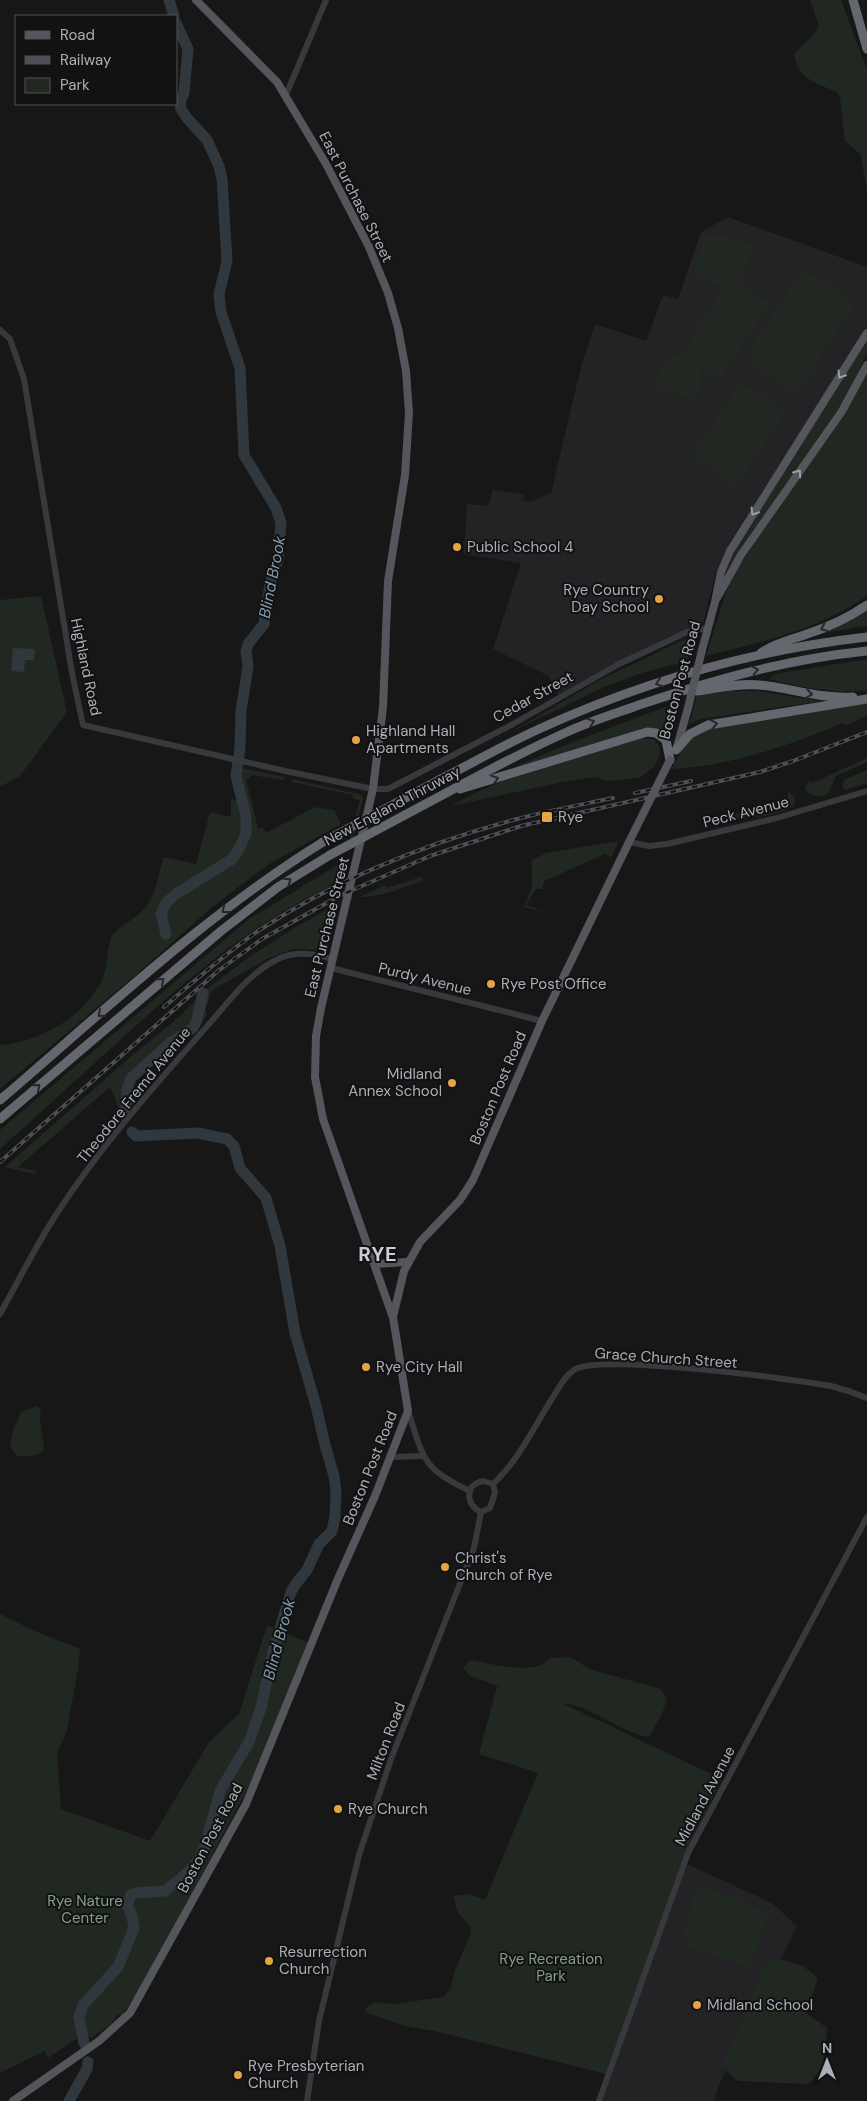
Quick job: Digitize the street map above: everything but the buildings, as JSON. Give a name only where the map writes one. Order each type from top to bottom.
[{"type":"highway","points":[[854,0],[867,30]]},
{"type":"highway","points":[[854,0],[867,48]]},
{"type":"highway","points":[[756,656],[773,645],[807,635],[841,621],[867,605]]},
{"type":"highway","name":"New England Thruway","points":[[0,1100],[211,920],[268,877],[323,842],[532,733],[604,702],[672,678],[756,656],[811,645],[867,637]]},
{"type":"highway","name":"New England Thruway","points":[[0,1119],[221,930],[278,888],[330,855],[525,751],[568,732],[674,693],[734,675],[777,665],[867,651]]},
{"type":"highway","points":[[674,693],[742,684],[773,687],[823,696],[867,697]]},
{"type":"highway","points":[[676,750],[690,734],[708,725],[867,697]]},
{"type":"highway","points":[[448,792],[488,782],[646,732],[656,733],[666,740],[670,760]]},
{"type":"main road","points":[[196,0],[268,72],[286,95]]},
{"type":"main road","name":"East Purchase Street","points":[[286,95],[329,169],[369,247],[388,293],[398,328],[406,371],[409,413],[405,475],[387,588],[383,707],[373,789],[321,1008],[316,1036],[315,1064],[316,1088],[323,1118],[393,1317]]},
{"type":"main road","name":"Boston Post Road","points":[[13,2101],[107,2035],[136,2004],[249,1798],[408,1412],[393,1317],[398,1290],[407,1262],[420,1242],[460,1200],[473,1180],[542,1021],[676,750],[715,602],[721,572],[735,543],[867,333]]},
{"type":"main road","name":"Boston Post Road","points":[[715,602],[742,555],[842,411],[867,365]]},
{"type":"main road","points":[[375,1264],[407,1262]]},
{"type":"street","points":[[286,95],[326,0]]},
{"type":"street","name":"Highland Road","points":[[0,330],[10,339],[24,379],[72,672],[83,724],[223,758],[373,789]]},
{"type":"street","name":"Cedar Street","points":[[373,789],[382,790],[395,787],[513,724],[619,664],[687,632],[708,628]]},
{"type":"street","name":"Peck Avenue","points":[[629,842],[649,846],[667,844],[777,818],[867,791]]},
{"type":"street","name":"Theodore Fremd Avenue","points":[[0,1314],[47,1230],[76,1186],[169,1068],[237,991],[256,974],[281,958],[306,954],[316,955],[332,964]]},
{"type":"street","name":"Purdy Avenue","points":[[332,964],[542,1021]]},
{"type":"street","name":"Grace Church Street","points":[[493,1484],[510,1465],[568,1374],[584,1365],[659,1366],[721,1372],[832,1386],[867,1398]]},
{"type":"street","points":[[408,1412],[423,1456],[433,1470],[439,1475],[470,1490]]},
{"type":"street","points":[[391,1457],[423,1456]]},
{"type":"street","points":[[478,1482],[493,1484],[495,1493],[490,1508],[481,1512],[475,1509],[469,1502],[470,1490],[478,1482]]},
{"type":"street","name":"Milton Road","points":[[307,2101],[320,2020],[359,1855],[393,1754],[474,1548],[481,1512]]},
{"type":"street","name":"Midland Avenue","points":[[599,2101],[688,1853],[867,1517]]},
{"type":"shaded area","points":[[728,217],[867,267],[867,325],[730,542],[716,572],[703,624],[666,638],[558,695],[549,676],[493,649],[521,563],[464,554],[467,504],[488,506],[493,490],[524,494],[523,500],[531,502],[551,493],[581,367],[595,324],[646,341],[663,295],[678,299],[701,232]]},
{"type":"shaded area","points":[[13,648],[35,649],[34,660],[25,660],[24,672],[11,671]]},
{"type":"shaded area","name":"Midland School","points":[[687,1864],[772,1903],[797,1926],[719,2085],[714,2101],[602,2101]]},
{"type":"green space","points":[[810,0],[841,0],[867,70],[867,192],[861,155],[845,141],[838,93],[810,80],[796,63],[794,54],[813,35],[819,26]]},
{"type":"green space","points":[[716,234],[756,247],[742,277],[732,280],[770,303],[720,380],[682,354],[728,281],[717,284],[692,278],[704,238]]},
{"type":"green space","points":[[801,272],[806,276],[809,273],[850,298],[847,302],[853,306],[800,389],[794,385],[791,389],[751,363],[753,359],[747,355]]},
{"type":"green space","points":[[867,337],[867,353],[849,393],[741,548],[724,576],[737,547],[825,404],[829,402],[830,396]]},
{"type":"green space","points":[[669,355],[682,356],[700,369],[701,384],[694,399],[662,390],[657,380]]},
{"type":"green space","points":[[867,374],[867,596],[828,618],[789,634],[706,656],[726,592],[739,566],[854,397]]},
{"type":"green space","points":[[740,382],[786,411],[737,486],[693,457]]},
{"type":"green space","points":[[41,596],[67,712],[20,776],[0,787],[0,600]]},
{"type":"green space","points":[[867,610],[867,626],[823,633]]},
{"type":"green space","points":[[685,639],[691,644],[687,661],[645,672],[604,687],[513,731],[594,683]]},
{"type":"green space","points":[[867,659],[867,690],[817,689],[769,679],[776,674]]},
{"type":"green space","points":[[731,691],[758,691],[821,701],[701,719],[689,724],[697,696]]},
{"type":"green space","points":[[678,702],[667,737],[653,729],[645,728],[517,768],[517,766],[565,745]]},
{"type":"green space","points":[[867,703],[867,716],[847,725],[843,723],[759,754],[715,764],[671,769],[689,737],[703,729]]},
{"type":"green space","points":[[637,738],[654,739],[659,746],[660,755],[654,767],[639,778],[608,781],[596,777],[562,782],[451,806],[473,794],[518,775]]},
{"type":"green space","points":[[867,758],[867,762],[836,776],[828,794],[815,796],[805,789],[806,784],[810,780],[812,783]]},
{"type":"green space","points":[[232,766],[284,777],[284,780],[251,775],[250,779],[246,779],[258,828],[263,828],[266,833],[315,807],[334,810],[341,824],[269,864],[211,908],[138,973],[0,1089],[0,1045],[30,1039],[45,1033],[72,1016],[84,1005],[102,980],[111,938],[147,906],[156,886],[163,859],[165,857],[196,864],[210,812],[231,817],[231,798],[236,800]]},
{"type":"green space","points":[[867,770],[867,783],[845,790],[842,787],[844,780]]},
{"type":"green space","points":[[292,779],[362,795],[363,798],[353,840],[349,842],[360,800],[353,799],[353,795],[292,782]]},
{"type":"green space","points":[[788,792],[794,796],[795,803],[785,810],[759,817],[732,818],[733,815],[762,804],[788,798]]},
{"type":"green space","points":[[619,841],[611,857],[605,854],[544,881],[542,889],[536,889],[526,905],[544,912],[524,907],[532,886],[532,860],[546,853]]},
{"type":"green space","points":[[349,858],[343,881],[281,913],[253,931],[198,972],[0,1149],[0,1130],[249,919]]},
{"type":"green space","points":[[421,877],[422,881],[392,892],[360,897],[385,885],[387,888]]},
{"type":"green space","points":[[339,903],[336,919],[324,926],[320,938],[330,941],[325,950],[293,949],[269,958],[212,990],[205,1010],[207,1015],[184,1042],[177,1040],[140,1074],[134,1082],[132,1101],[121,1113],[110,1087],[18,1167],[36,1171],[36,1173],[5,1167],[136,1052],[177,1019],[207,989],[246,959],[296,927]]},
{"type":"green space","points":[[37,1406],[41,1411],[40,1420],[44,1448],[35,1455],[17,1456],[10,1447],[13,1431],[21,1412]]},
{"type":"green space","name":"Rye Nature Center","points":[[0,1614],[37,1632],[80,1649],[67,1731],[57,1753],[61,1809],[150,1841],[209,1742],[239,1714],[267,1625],[309,1643],[250,1784],[138,1993],[122,2015],[117,2015],[111,2024],[91,2038],[87,2037],[86,2032],[48,2058],[45,2051],[0,2073]]},
{"type":"green space","name":"Rye Recreation Park","points":[[571,1657],[589,1669],[661,1689],[667,1699],[662,1714],[649,1737],[639,1735],[583,1708],[564,1704],[722,1779],[685,1853],[606,2074],[439,2032],[405,2026],[365,2012],[367,2007],[375,2002],[393,2004],[444,1997],[451,1987],[454,1973],[471,1933],[471,1928],[457,1911],[454,1896],[469,1894],[485,1900],[538,1773],[479,1754],[497,1686],[507,1689],[470,1676],[463,1668],[470,1660],[500,1666],[524,1668],[544,1664],[550,1658]]},
{"type":"green space","points":[[706,1887],[768,1913],[750,1968],[687,1946],[690,1937],[682,1935],[696,1891]]},
{"type":"green space","points":[[776,1958],[803,1966],[818,1978],[806,2013],[827,2028],[826,2044],[821,2066],[808,2084],[738,2081],[722,2067],[762,1970]]},
{"type":"waterway","name":"Blind Brook","points":[[169,0],[174,15]]},
{"type":"waterway","name":"Blind Brook","points":[[166,934],[161,914],[166,903],[176,894],[231,860],[238,851],[246,834],[246,816],[236,776],[240,748],[241,711],[248,666],[246,652],[248,644],[264,624],[270,584],[278,560],[281,523],[276,508],[244,455],[240,368],[221,312],[219,294],[227,261],[222,179],[219,166],[207,140],[181,109],[180,102],[184,93],[188,49],[178,27]]},
{"type":"waterway","name":"Blind Brook","points":[[126,1108],[127,1090],[131,1078],[170,1043],[193,1028],[197,1020],[203,993]]},
{"type":"waterway","name":"Blind Brook","points":[[84,2043],[79,2017],[83,2005],[118,1967],[134,1928],[132,1916],[127,1905],[131,1895],[135,1893],[165,1891],[184,1876],[199,1860],[205,1846],[220,1791],[249,1742],[261,1708],[273,1652],[291,1592],[307,1570],[319,1544],[332,1531],[335,1517],[336,1492],[334,1476],[295,1333],[280,1246],[266,1198],[240,1168],[234,1146],[227,1139],[198,1133],[136,1136],[132,1132]]},
{"type":"waterway","name":"Blind Brook","points":[[69,2101],[87,2069],[88,2062]]},
{"type":"railway","points":[[0,1162],[218,971],[262,939],[339,896],[430,856],[521,826],[760,772],[867,732]]},
{"type":"railway","points":[[635,793],[691,781]]},
{"type":"railway","points":[[164,1007],[222,958],[258,931],[318,896],[381,865],[447,840],[513,820],[613,798]]},
{"type":"place","name":"Public School 4","points":[[457,547]]},
{"type":"place","name":"Rye Country Day School","points":[[659,599]]},
{"type":"place","name":"Highland Hall Apartments","points":[[356,740]]},
{"type":"place","name":"Rye","points":[[547,817]]},
{"type":"place","name":"Rye Post Office","points":[[491,984]]},
{"type":"place","name":"Midland Annex School","points":[[452,1083]]},
{"type":"place","name":"Rye City Hall","points":[[366,1367]]},
{"type":"place","name":"Christ's Church of Rye","points":[[445,1567]]},
{"type":"place","name":"Rye Church","points":[[338,1809]]},
{"type":"place","name":"Resurrection Church","points":[[269,1961]]},
{"type":"place","name":"Midland School","points":[[697,2005]]},
{"type":"place","name":"Rye Presbyterian Church","points":[[238,2075]]},
{"type":"district","name":"RYE","points":[[378,1254]]}]
